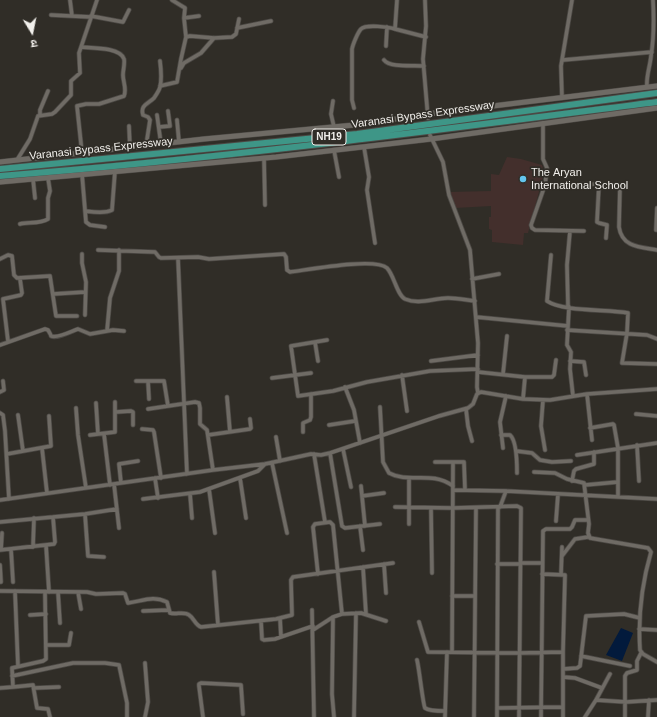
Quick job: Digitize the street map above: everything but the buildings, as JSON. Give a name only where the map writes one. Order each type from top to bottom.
[{"type":"highway","name":"Varanasi Bypass Expressway","points":[[0,169],[357,134],[657,92]]},
{"type":"highway","name":"Varanasi Bypass Expressway","points":[[0,176],[159,162],[342,142],[657,102]]},
{"type":"street","points":[[70,0],[72,16]]},
{"type":"street","points":[[17,161],[30,139],[36,117],[55,112],[71,95],[71,81],[80,73],[79,57],[81,47],[97,0]]},
{"type":"street","points":[[172,0],[185,7],[184,18],[186,37],[180,71]]},
{"type":"street","points":[[395,29],[397,0]]},
{"type":"street","points":[[425,0],[426,37],[424,66],[427,116]]},
{"type":"street","points":[[562,98],[562,60],[572,0]]},
{"type":"street","points":[[647,87],[652,52],[654,15],[653,0]]},
{"type":"street","points":[[51,15],[91,17],[124,22],[129,10]]},
{"type":"street","points":[[184,18],[199,16]]},
{"type":"street","points":[[186,37],[232,37],[236,34],[239,19]]},
{"type":"street","points":[[237,28],[271,21]]},
{"type":"street","points":[[386,46],[387,27]]},
{"type":"street","points":[[354,108],[352,100],[352,49],[353,43],[362,28],[387,27],[426,37]]},
{"type":"street","points":[[160,86],[177,82],[183,64],[201,53],[214,38]]},
{"type":"street","points":[[81,47],[114,50],[119,52],[124,59],[123,76],[126,90],[124,96],[121,97],[99,104],[77,106],[82,153]]},
{"type":"street","points":[[562,60],[652,52]]},
{"type":"street","points":[[384,60],[387,64],[393,66],[424,66]]},
{"type":"street","points":[[146,146],[150,120],[148,117],[143,115],[142,108],[155,96],[160,86],[160,61]]},
{"type":"street","points":[[0,162],[179,142],[365,124],[657,86]]},
{"type":"street","points":[[40,115],[40,110],[48,91]]},
{"type":"street","points":[[333,101],[331,114],[334,127]]},
{"type":"street","points":[[0,182],[264,158],[543,124],[657,108]]},
{"type":"street","points":[[159,127],[170,126],[168,111]]},
{"type":"street","points":[[158,115],[161,144]]},
{"type":"street","points":[[177,120],[179,142]]},
{"type":"street","points":[[543,124],[543,159],[546,168],[545,185],[531,225],[532,228],[535,230],[584,231]]},
{"type":"street","points":[[129,126],[130,148]]},
{"type":"street","points":[[0,500],[266,464],[314,454],[330,453],[439,416],[466,409],[473,404],[475,396],[478,393],[478,355],[475,301],[469,246],[449,196],[443,162],[431,137]]},
{"type":"street","points":[[364,146],[369,177],[367,190],[375,243]]},
{"type":"street","points":[[334,150],[339,177]]},
{"type":"street","points":[[264,158],[265,205]]},
{"type":"street","points":[[85,211],[109,212],[112,210],[115,171]]},
{"type":"street","points":[[82,174],[86,222],[87,224],[105,227]]},
{"type":"street","points":[[20,224],[29,222],[43,222],[48,219],[48,200],[50,191],[48,178]]},
{"type":"street","points":[[33,179],[35,198]]},
{"type":"street","points":[[599,184],[597,222],[599,224],[606,225],[606,238]]},
{"type":"street","points":[[545,185],[620,185],[618,227],[623,240],[629,244],[657,250]]},
{"type":"street","points":[[656,230],[657,208]]},
{"type":"street","points":[[570,231],[567,265],[569,307],[566,345],[571,352],[570,369],[573,396]]},
{"type":"street","points":[[98,250],[155,252],[158,258],[198,257],[209,259],[284,254],[286,257],[287,270],[290,272],[333,266],[376,264],[384,266],[388,269],[402,296],[407,299],[425,301],[449,298],[475,301]]},
{"type":"street","points":[[107,331],[110,301],[119,271],[120,250]]},
{"type":"street","points":[[82,254],[82,263],[86,280],[85,315]]},
{"type":"street","points":[[0,259],[8,255],[12,256],[14,275],[17,278],[50,276],[56,316],[77,316]]},
{"type":"street","points":[[551,255],[548,302],[569,307],[628,313],[627,333],[623,350],[622,364],[657,364]]},
{"type":"street","points":[[178,258],[187,474]]},
{"type":"street","points":[[472,279],[499,274]]},
{"type":"street","points":[[8,341],[3,298],[22,294],[20,279]]},
{"type":"street","points":[[53,294],[85,292]]},
{"type":"street","points":[[476,316],[567,328],[647,335],[657,339]]},
{"type":"street","points":[[0,345],[8,341],[32,335],[45,329],[48,330],[53,336],[65,334],[78,329],[90,334],[107,331],[124,331]]},
{"type":"street","points":[[503,374],[507,336]]},
{"type":"street","points":[[327,340],[291,346],[298,396],[333,391],[402,375],[430,371],[478,370],[526,377],[554,377],[556,360]]},
{"type":"street","points":[[315,342],[318,361]]},
{"type":"street","points":[[431,360],[478,355]]},
{"type":"street","points":[[570,361],[584,362],[586,375]]},
{"type":"street","points":[[272,378],[311,373]]},
{"type":"street","points":[[402,375],[407,411]]},
{"type":"street","points":[[523,399],[526,377]]},
{"type":"street","points":[[0,392],[4,390],[3,381]]},
{"type":"street","points":[[136,381],[164,381],[168,406]]},
{"type":"street","points":[[148,381],[148,399]]},
{"type":"street","points":[[345,387],[354,410],[360,443]]},
{"type":"street","points":[[478,393],[543,400],[587,394],[657,389]]},
{"type":"street","points":[[303,432],[303,423],[311,419],[311,394]]},
{"type":"street","points":[[587,394],[592,440]]},
{"type":"street","points":[[503,448],[500,419],[506,396]]},
{"type":"street","points":[[227,397],[230,432]]},
{"type":"street","points":[[543,400],[541,426],[545,450]]},
{"type":"street","points":[[90,434],[115,432],[115,402]]},
{"type":"street","points":[[148,409],[195,402],[199,403],[200,424],[206,428],[208,435],[213,470]]},
{"type":"street","points":[[96,403],[98,434]]},
{"type":"street","points":[[380,407],[383,462],[386,469],[393,475],[409,478],[438,478],[447,481],[453,486]]},
{"type":"street","points":[[76,408],[78,435],[86,488]]},
{"type":"street","points":[[466,409],[472,441]]},
{"type":"street","points":[[116,412],[133,412],[133,425]]},
{"type":"street","points":[[0,413],[3,415],[7,454],[9,499]]},
{"type":"street","points":[[636,414],[657,416]]},
{"type":"street","points":[[18,415],[23,451]]},
{"type":"street","points":[[7,454],[51,445],[49,416]]},
{"type":"street","points":[[208,435],[251,428],[250,419]]},
{"type":"street","points":[[329,425],[355,421]]},
{"type":"street","points":[[590,428],[614,424],[618,448],[618,498]]},
{"type":"street","points":[[142,429],[152,430],[154,432],[161,478]]},
{"type":"street","points":[[104,434],[119,528]]},
{"type":"street","points":[[501,435],[511,436],[516,451],[517,473]]},
{"type":"street","points":[[276,437],[280,461]]},
{"type":"street","points":[[576,455],[657,443]]},
{"type":"street","points":[[637,445],[639,481]]},
{"type":"street","points":[[42,448],[47,493]]},
{"type":"street","points":[[343,449],[351,487]]},
{"type":"street","points":[[516,451],[532,453],[540,460],[552,462],[571,461]]},
{"type":"street","points":[[572,481],[574,471],[576,469],[594,464],[594,452]]},
{"type":"street","points":[[330,453],[342,526],[346,528],[380,524]]},
{"type":"street","points":[[314,454],[325,522]]},
{"type":"street","points":[[435,462],[462,461],[465,464],[465,490]]},
{"type":"street","points":[[121,483],[119,464],[138,462]]},
{"type":"street","points":[[452,652],[453,462]]},
{"type":"street","points":[[272,463],[288,533]]},
{"type":"street","points":[[143,499],[190,494],[209,489],[258,471],[266,464]]},
{"type":"street","points":[[534,472],[555,473],[572,481],[583,482],[585,485],[618,482]]},
{"type":"street","points":[[155,478],[158,498]]},
{"type":"street","points":[[240,478],[246,518]]},
{"type":"street","points":[[409,478],[409,524]]},
{"type":"street","points":[[585,485],[588,537]]},
{"type":"street","points":[[361,486],[363,550]]},
{"type":"street","points":[[209,489],[215,534]]},
{"type":"street","points":[[453,490],[506,491],[657,499]]},
{"type":"street","points":[[497,717],[497,564],[499,507],[506,491]]},
{"type":"street","points":[[362,496],[384,493]]},
{"type":"street","points":[[190,494],[192,518]]},
{"type":"street","points":[[556,521],[558,494]]},
{"type":"street","points":[[395,507],[476,508],[517,506],[521,508],[519,717]]},
{"type":"street","points":[[431,508],[432,573]]},
{"type":"street","points":[[474,717],[476,508]]},
{"type":"street","points":[[0,522],[85,514],[117,509]]},
{"type":"street","points":[[85,514],[88,556],[104,557]]},
{"type":"street","points":[[2,533],[1,550],[53,545],[55,542],[53,516]]},
{"type":"street","points":[[33,547],[34,518]]},
{"type":"street","points":[[541,717],[542,563],[544,530],[570,529],[575,520],[588,520]]},
{"type":"street","points":[[318,574],[313,527],[315,524],[330,522],[333,525],[342,614]]},
{"type":"street","points":[[562,556],[576,539],[588,537],[648,548],[650,550],[639,629],[641,653],[637,670],[627,673],[626,676],[625,717]]},
{"type":"street","points":[[13,687],[12,668],[45,660],[47,592],[46,545]]},
{"type":"street","points":[[561,575],[562,547]]},
{"type":"street","points":[[11,550],[13,582]]},
{"type":"street","points":[[143,611],[168,610],[172,614],[184,613],[189,615],[199,627],[280,618],[292,614],[291,578],[393,563]]},
{"type":"street","points":[[497,564],[542,563]]},
{"type":"street","points":[[384,564],[386,593]]},
{"type":"street","points":[[0,565],[1,582]]},
{"type":"street","points":[[363,567],[366,614]]},
{"type":"street","points":[[214,572],[218,624]]},
{"type":"street","points":[[542,574],[565,575],[563,717]]},
{"type":"street","points":[[0,591],[78,592],[96,594],[123,593],[125,594],[128,603],[145,601],[154,598],[168,602],[168,610]]},
{"type":"street","points":[[15,591],[18,666]]},
{"type":"street","points":[[58,592],[60,623]]},
{"type":"street","points":[[78,592],[81,609]]},
{"type":"street","points":[[452,596],[475,596]]},
{"type":"street","points":[[312,610],[314,717]]},
{"type":"street","points":[[354,717],[356,613]]},
{"type":"street","points":[[30,615],[46,614]]},
{"type":"street","points":[[261,620],[262,640],[281,637],[313,628],[333,617],[342,614],[366,614],[386,621]]},
{"type":"street","points":[[563,669],[580,666],[586,616],[624,614],[640,618]]},
{"type":"street","points":[[333,617],[332,694],[334,717]]},
{"type":"street","points":[[280,618],[281,637]]},
{"type":"street","points":[[419,622],[427,652],[563,652]]},
{"type":"street","points":[[639,629],[657,630]]},
{"type":"street","points":[[46,645],[69,645],[71,633]]},
{"type":"street","points":[[444,717],[447,652]]},
{"type":"street","points":[[641,653],[657,662]]},
{"type":"street","points":[[581,656],[630,666]]},
{"type":"street","points":[[417,660],[420,674],[422,700],[425,707],[427,709],[445,711]]},
{"type":"street","points":[[12,676],[73,663],[109,663],[119,665],[127,703],[127,717]]},
{"type":"street","points":[[145,663],[148,702],[145,717]]},
{"type":"street","points":[[585,717],[610,674]]},
{"type":"street","points":[[563,677],[574,678],[602,688]]},
{"type":"street","points":[[203,717],[199,686],[201,682],[241,685],[242,714]]},
{"type":"street","points":[[0,688],[33,685],[37,708],[48,709],[50,717]]},
{"type":"street","points":[[34,688],[58,687]]},
{"type":"street","points":[[596,700],[626,702],[657,700]]},
{"type":"street","points":[[648,717],[649,700]]},
{"type":"street","points":[[497,708],[563,708]]},
{"type":"shaded area","points":[[507,157],[542,165],[544,173],[528,233],[524,233],[523,245],[492,242],[492,230],[489,229],[491,206],[455,208],[449,192],[491,191],[491,174],[499,175]]},
{"type":"water","points":[[621,628],[633,633],[622,661],[606,655]]},
{"type":"place","name":"The Aryan International School","points":[[523,179]]}]
